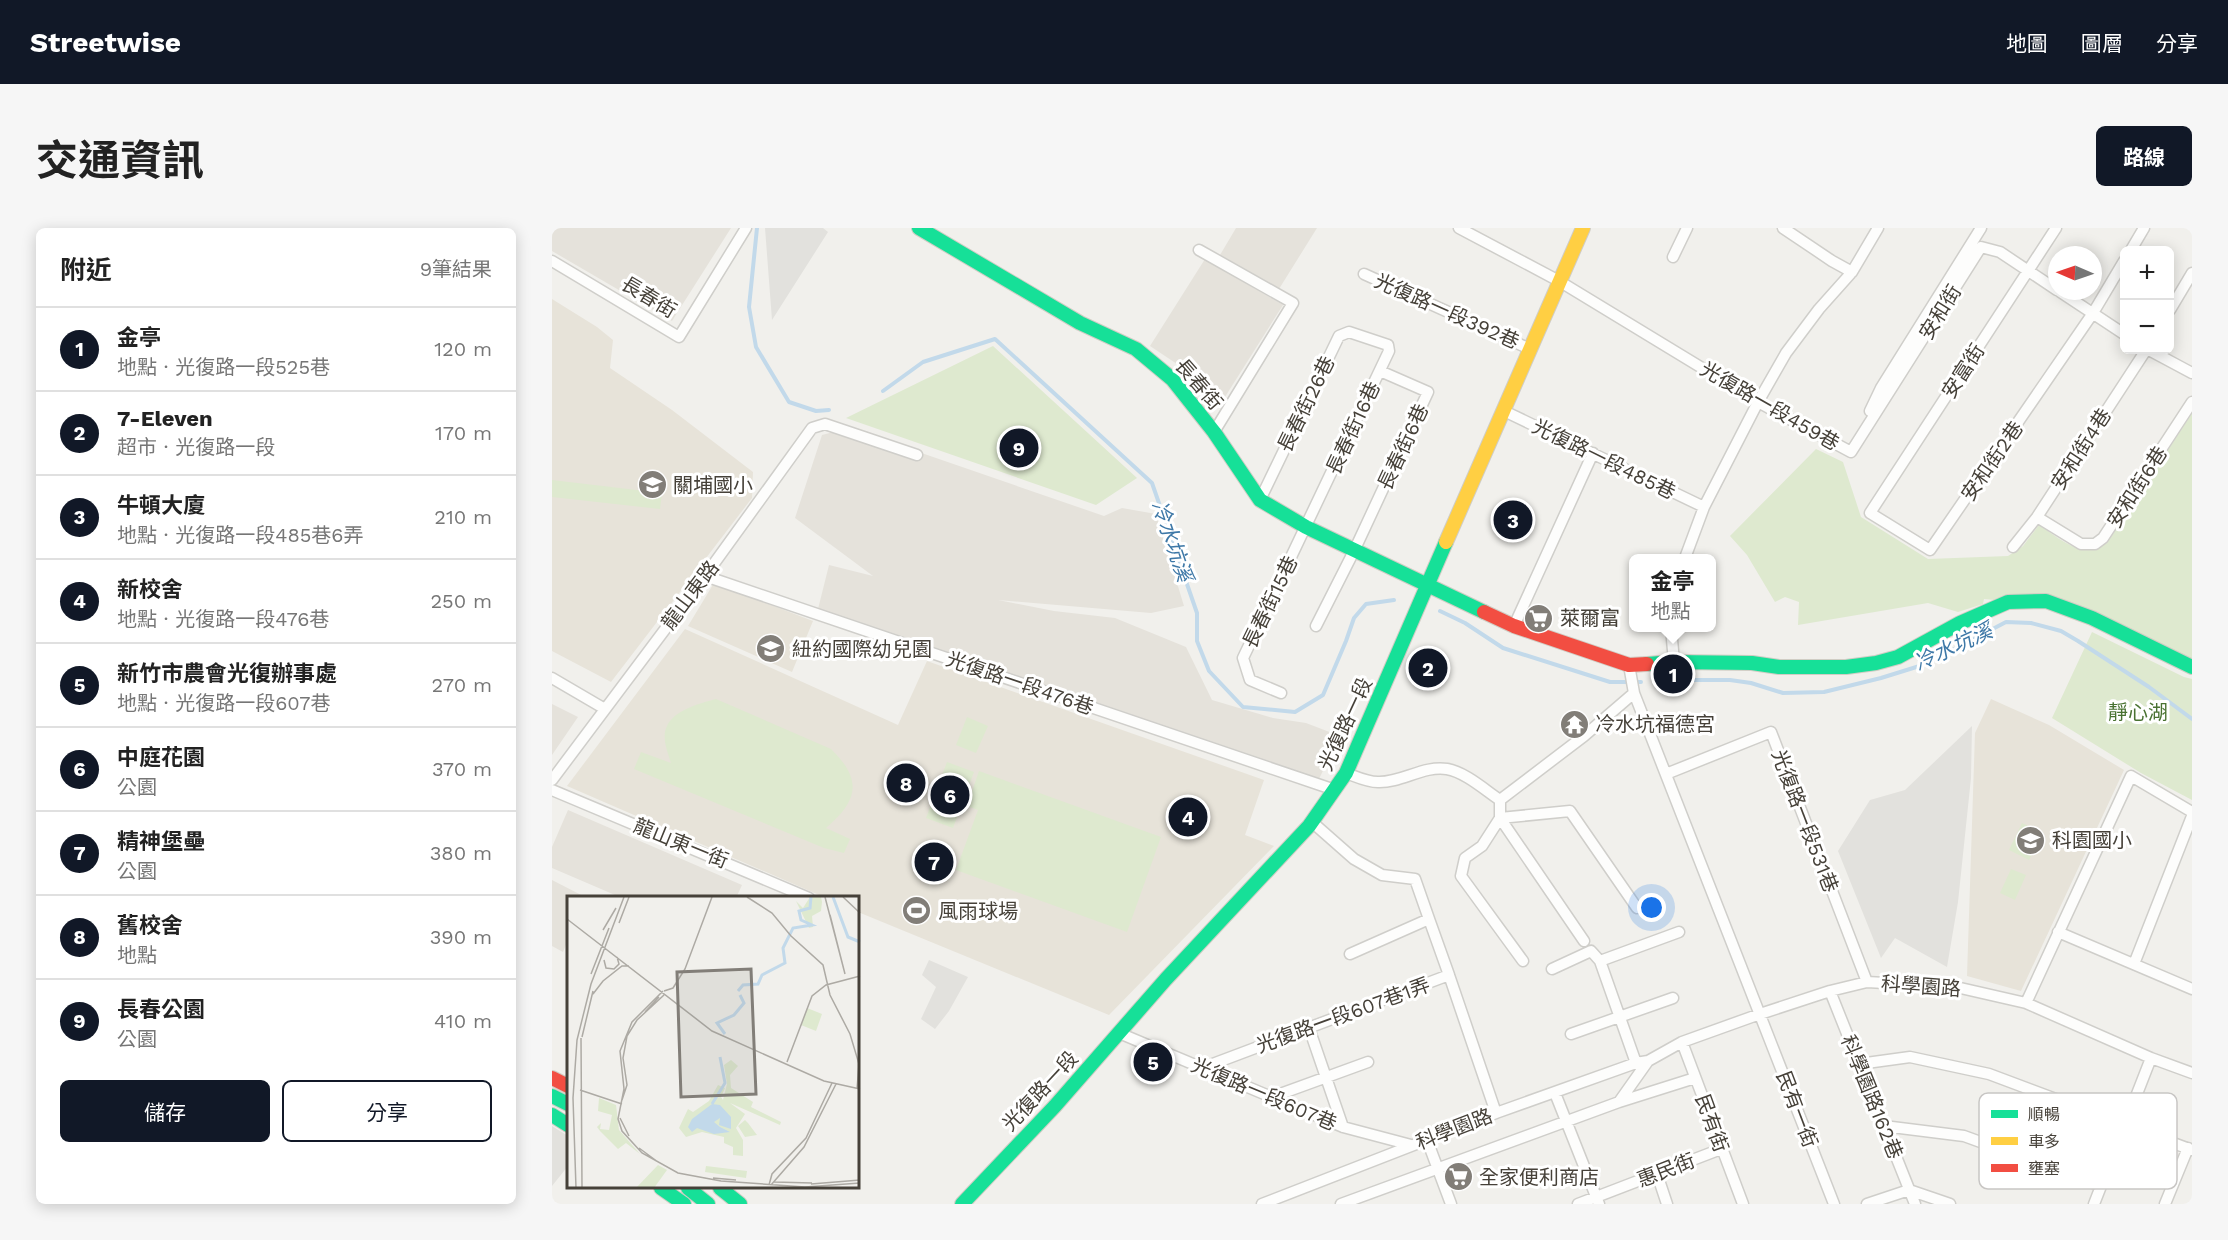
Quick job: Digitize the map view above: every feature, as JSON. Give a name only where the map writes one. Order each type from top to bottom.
[{"type":"street","name":"長春街","points":[[552,261],[679,337],[746,228]]},
{"type":"street","name":"長春街","points":[[919,228],[1080,323],[1136,350],[1172,379],[1214,432],[1260,500],[1306,527],[1514,626],[1629,665]]},
{"type":"street","name":"光復路一段459巷","points":[[1458,228],[1559,281],[1758,402],[1851,452],[1881,388],[1981,228]]},
{"type":"street","name":"光復路一段","points":[[962,1204],[1055,1106],[1166,979],[1255,886],[1312,822],[1347,773],[1583,228]]},
{"type":"street","points":[[1673,257],[1687,228]]},
{"type":"street","points":[[1783,228],[1852,272]]},
{"type":"street","points":[[1686,554],[1704,507],[1786,352],[1852,272],[1878,228]]},
{"type":"street","name":"安富街","points":[[1870,513],[2056,228]]},
{"type":"street","points":[[2133,246],[2144,228]]},
{"type":"street","name":"安和街","points":[[1851,452],[1981,247],[2000,252],[2048,284]]},
{"type":"street","points":[[1199,250],[1293,303],[1214,432]]},
{"type":"street","points":[[2093,313],[2120,268]]},
{"type":"street","points":[[2174,302],[2192,273]]},
{"type":"street","name":"光復路一段392巷","points":[[1364,274],[1530,349]]},
{"type":"street","name":"安和街","points":[[2073,300],[2120,331]]},
{"type":"street","name":"安和街2巷","points":[[1870,513],[1930,550],[2093,313]]},
{"type":"street","name":"長春街26巷","points":[[1260,500],[1339,336],[1349,332],[1370,338]]},
{"type":"street","name":"長春街16巷","points":[[1306,527],[1389,351],[1388,345],[1370,338]]},
{"type":"street","name":"安和街4巷","points":[[2013,547],[2037,517],[2144,354]]},
{"type":"street","points":[[2155,354],[2192,373]]},
{"type":"street","name":"長春街6巷","points":[[1355,549],[1428,392],[1380,371]]},
{"type":"street","name":"安和街6巷","points":[[2037,517],[2081,544],[2094,544],[2103,538],[2192,402]]},
{"type":"street","name":"光復路一段485巷","points":[[1504,411],[1704,507]]},
{"type":"street","name":"龍山東路","points":[[552,780],[705,576],[812,428],[825,424],[917,455]]},
{"type":"street","points":[[1514,626],[1593,453]]},
{"type":"street","name":"長春街15巷","points":[[1281,693],[1250,680],[1243,658],[1306,527]]},
{"type":"street","points":[[1316,626],[1355,549]]},
{"type":"street","name":"光復路一段476巷","points":[[705,576],[1335,790]]},
{"type":"street","points":[[1760,1014],[1634,693],[1629,665],[1674,662],[1752,663],[1810,668],[1876,663],[1898,657],[1967,619],[2008,602],[2046,601],[2091,618],[2192,668]]},
{"type":"street","points":[[1671,632],[1674,662]]},
{"type":"street","points":[[552,678],[605,709]]},
{"type":"street","points":[[1500,800],[1584,736],[1634,693]]},
{"type":"street","name":"光復路一段531巷","points":[[1666,774],[1771,732],[1867,982]]},
{"type":"street","points":[[1347,773],[1380,782],[1433,770],[1448,769],[1500,800]]},
{"type":"street","points":[[2026,1003],[2131,776],[2192,814],[2134,964]]},
{"type":"street","name":"龍山東一街","points":[[552,790],[804,896]]},
{"type":"street","points":[[1500,800],[1500,818],[1482,846],[1465,858],[1461,876],[1523,961]]},
{"type":"street","points":[[1500,818],[1570,811],[1637,908]]},
{"type":"street","points":[[1500,818],[1584,941]]},
{"type":"street","name":"光復路一段607巷1弄","points":[[1202,1068],[1449,975],[1415,879],[1382,874],[1354,859],[1312,822]]},
{"type":"street","points":[[1350,954],[1429,920]]},
{"type":"street","points":[[1600,961],[1679,932]]},
{"type":"street","points":[[2058,932],[2192,989]]},
{"type":"street","points":[[1552,969],[1591,951],[1600,961],[1636,1063]]},
{"type":"street","points":[[1449,975],[1496,1113]]},
{"type":"street","name":"科學園路","points":[[1262,1204],[1496,1113],[1636,1063],[1648,1061],[1682,1042],[1830,991],[1867,982],[1956,987],[2026,1003],[2151,1058],[2192,1073]]},
{"type":"street","name":"科學園路162巷","points":[[1830,991],[1915,1204]]},
{"type":"street","points":[[1571,1034],[1673,998]]},
{"type":"street","name":"民有一街","points":[[1760,1014],[1833,1204]]},
{"type":"street","points":[[1309,1028],[1343,1127]]},
{"type":"street","name":"光復路一段607巷","points":[[1119,1033],[1343,1127],[1411,1145]]},
{"type":"street","name":"民有街","points":[[1682,1042],[1743,1204]]},
{"type":"street","points":[[1859,1064],[1910,1057],[1989,1074],[2042,1093]]},
{"type":"street","points":[[2137,1093],[2151,1058]]},
{"type":"street","name":"科學園路","points":[[1619,1102],[1648,1061]]},
{"type":"street","points":[[1272,1097],[1368,1062]]},
{"type":"street","name":"科學園路","points":[[1341,1204],[1619,1102],[1695,1077]]},
{"type":"street","points":[[552,1078],[567,1086]]},
{"type":"street","points":[[1556,1093],[1597,1200]]},
{"type":"street","points":[[552,1096],[567,1104]]},
{"type":"street","points":[[552,1116],[567,1124]]},
{"type":"street","points":[[1884,1126],[1964,1136],[1979,1141]]},
{"type":"street","points":[[1427,1140],[1451,1204]]},
{"type":"street","name":"惠民街","points":[[1578,1204],[1597,1200],[1721,1149]]},
{"type":"street","points":[[2177,1178],[2190,1149]]},
{"type":"street","points":[[1657,1174],[1667,1204]]},
{"type":"street","points":[[663,1189],[684,1204]]},
{"type":"street","points":[[689,1189],[708,1204]]},
{"type":"street","points":[[721,1189],[741,1204]]},
{"type":"street","points":[[2094,1204],[2100,1189]]},
{"type":"street","points":[[2165,1204],[2172,1189]]},
{"type":"street","points":[[1867,1204],[1910,1190],[1950,1204]]},
{"type":"shaded area","points":[[552,228],[731,228],[672,321],[552,251]]},
{"type":"shaded area","points":[[765,228],[823,228],[828,232],[772,320]]},
{"type":"shaded area","points":[[1236,228],[1317,228],[1279,289],[1220,255]]},
{"type":"shaded area","points":[[1205,259],[1283,305],[1218,408],[1186,370],[1150,346]]},
{"type":"shaded area","name":"關埔國小","points":[[552,299],[597,327],[613,340],[610,368],[672,410],[753,472],[752,498],[611,682],[552,651]]},
{"type":"shaded area","points":[[849,428],[1104,516],[1122,508],[1156,514],[1184,606],[1151,613],[998,600],[1054,611],[1115,618],[1186,647],[1212,700],[1273,718],[1306,723],[1340,736],[1318,781],[818,609],[829,565],[873,576],[795,518],[822,435]]},
{"type":"shaded area","name":"紐約國際幼兒園","points":[[714,583],[813,621],[792,672],[688,626]]},
{"type":"shaded area","points":[[685,629],[898,725],[927,661],[1264,780],[1245,835],[1274,846],[1109,1015],[860,913],[860,896],[821,896],[567,786]]},
{"type":"shaded area","name":"科園國小","points":[[1991,699],[2049,725],[2124,770],[2021,991],[1967,976],[1975,733]]},
{"type":"shaded area","points":[[552,704],[578,717],[552,755]]},
{"type":"shaded area","points":[[1972,726],[1971,778],[1958,902],[1947,967],[1895,938],[1881,958],[1838,851],[1870,800],[1905,790]]},
{"type":"shaded area","points":[[568,810],[742,885],[737,896],[617,896],[552,868],[552,847]]},
{"type":"shaded area","points":[[552,880],[583,896],[567,896],[567,942],[563,952],[552,946]]},
{"type":"shaded area","points":[[929,960],[968,977],[949,1011],[935,1029],[921,1019],[936,987],[922,975]]},
{"type":"shaded area","points":[[552,1126],[567,1135],[567,1167],[552,1186]]},
{"type":"green space","points":[[993,346],[1137,478],[1096,505],[846,418]]},
{"type":"green space","points":[[2192,413],[2192,663],[2093,613],[1995,600],[1984,599],[1983,604],[1958,612],[1928,603],[1798,625],[1799,602],[1785,597],[1775,602],[1747,555],[1730,536],[1816,449],[1843,462],[1861,517],[1928,559],[2008,556],[2023,546],[2039,525],[2072,546],[2098,548],[2107,543]]},
{"type":"green space","points":[[552,480],[662,493],[660,509],[552,497]]},
{"type":"green space","name":"靜心湖","points":[[2092,632],[2192,679],[2192,800],[2141,773],[2052,718]]},
{"type":"green space","points":[[716,699],[831,749],[841,760],[852,780],[852,790],[845,809],[826,828],[850,839],[844,853],[824,848],[634,769],[641,752],[671,763],[665,730],[671,720],[682,711]]},
{"type":"green space","points":[[967,717],[988,726],[976,753],[956,745]]},
{"type":"green space","points":[[947,762],[974,772],[953,828],[926,818]]},
{"type":"green space","points":[[979,771],[1161,837],[1127,932],[956,870],[978,810],[967,806]]},
{"type":"green space","points":[[2022,823],[2043,833],[2029,860],[2009,850]]},
{"type":"green space","points":[[934,852],[944,859],[945,863],[938,873],[934,874],[924,867],[923,863],[930,853]]},
{"type":"green space","points":[[2011,869],[2026,875],[2015,900],[2000,893]]},
{"type":"waterway","name":"冷水坑溪","points":[[757,228],[749,307],[756,347],[789,402],[816,411],[829,410]]},
{"type":"waterway","name":"冷水坑溪","points":[[883,391],[923,362],[995,339],[1152,483],[1197,613],[1197,641],[1209,671],[1243,707],[1295,712],[1323,695],[1354,618],[1366,604],[1394,600]]},
{"type":"waterway","name":"冷水坑溪","points":[[1440,611],[1465,623],[1503,648],[1610,682],[1641,682]]},
{"type":"waterway","name":"冷水坑溪","points":[[1690,680],[1730,680],[1751,683],[1783,693],[1824,692],[1926,664],[2006,622],[2031,623],[2061,631],[2078,641],[2149,687],[2192,719]]},
{"type":"traffic: fast","points":[[919,228],[1080,323],[1136,349],[1172,379],[1214,432],[1260,500],[1306,527],[1484,612]]},
{"type":"traffic: fast","points":[[962,1204],[1055,1106],[1166,979],[1309,826],[1346,773],[1446,542]]},
{"type":"traffic: fast","points":[[1647,664],[1752,663],[1779,667],[1846,667],[1876,663],[1898,657],[1960,623],[2008,602],[2046,601],[2092,618],[2192,667]]},
{"type":"traffic: fast","points":[[552,1096],[567,1104]]},
{"type":"traffic: fast","points":[[552,1115],[567,1124]]},
{"type":"traffic: fast","points":[[662,1189],[684,1204]]},
{"type":"traffic: fast","points":[[689,1189],[708,1204]]},
{"type":"traffic: fast","points":[[721,1189],[740,1204]]},
{"type":"traffic: slow","points":[[1446,542],[1583,228]]},
{"type":"traffic: jam","points":[[1484,612],[1514,626],[1629,665],[1647,664]]},
{"type":"traffic: jam","points":[[552,1078],[567,1086]]},
{"type":"place","name":"長春公園","points":[[1019,448]]},
{"type":"place","name":"關埔國小","points":[[652,485]]},
{"type":"place","name":"牛頓大廈","points":[[1513,520]]},
{"type":"place","name":"萊爾富","points":[[1539,618]]},
{"type":"place","name":"紐約國際幼兒園","points":[[771,649]]},
{"type":"place","name":"7-Eleven","points":[[1428,668]]},
{"type":"place","name":"金亭","points":[[1673,674]]},
{"type":"place","name":"冷水坑福德宮","points":[[1574,724]]},
{"type":"place","name":"舊校舍","points":[[906,783]]},
{"type":"place","name":"中庭花園","points":[[950,795]]},
{"type":"place","name":"新校舍","points":[[1188,817]]},
{"type":"place","name":"科園國小","points":[[2031,840]]},
{"type":"place","name":"精神堡壘","points":[[934,862]]},
{"type":"place","name":"風雨球場","points":[[917,911]]},
{"type":"place","name":"新竹市農會光復辦事處","points":[[1153,1062]]},
{"type":"place","name":"全家便利商店","points":[[1458,1177]]}]
